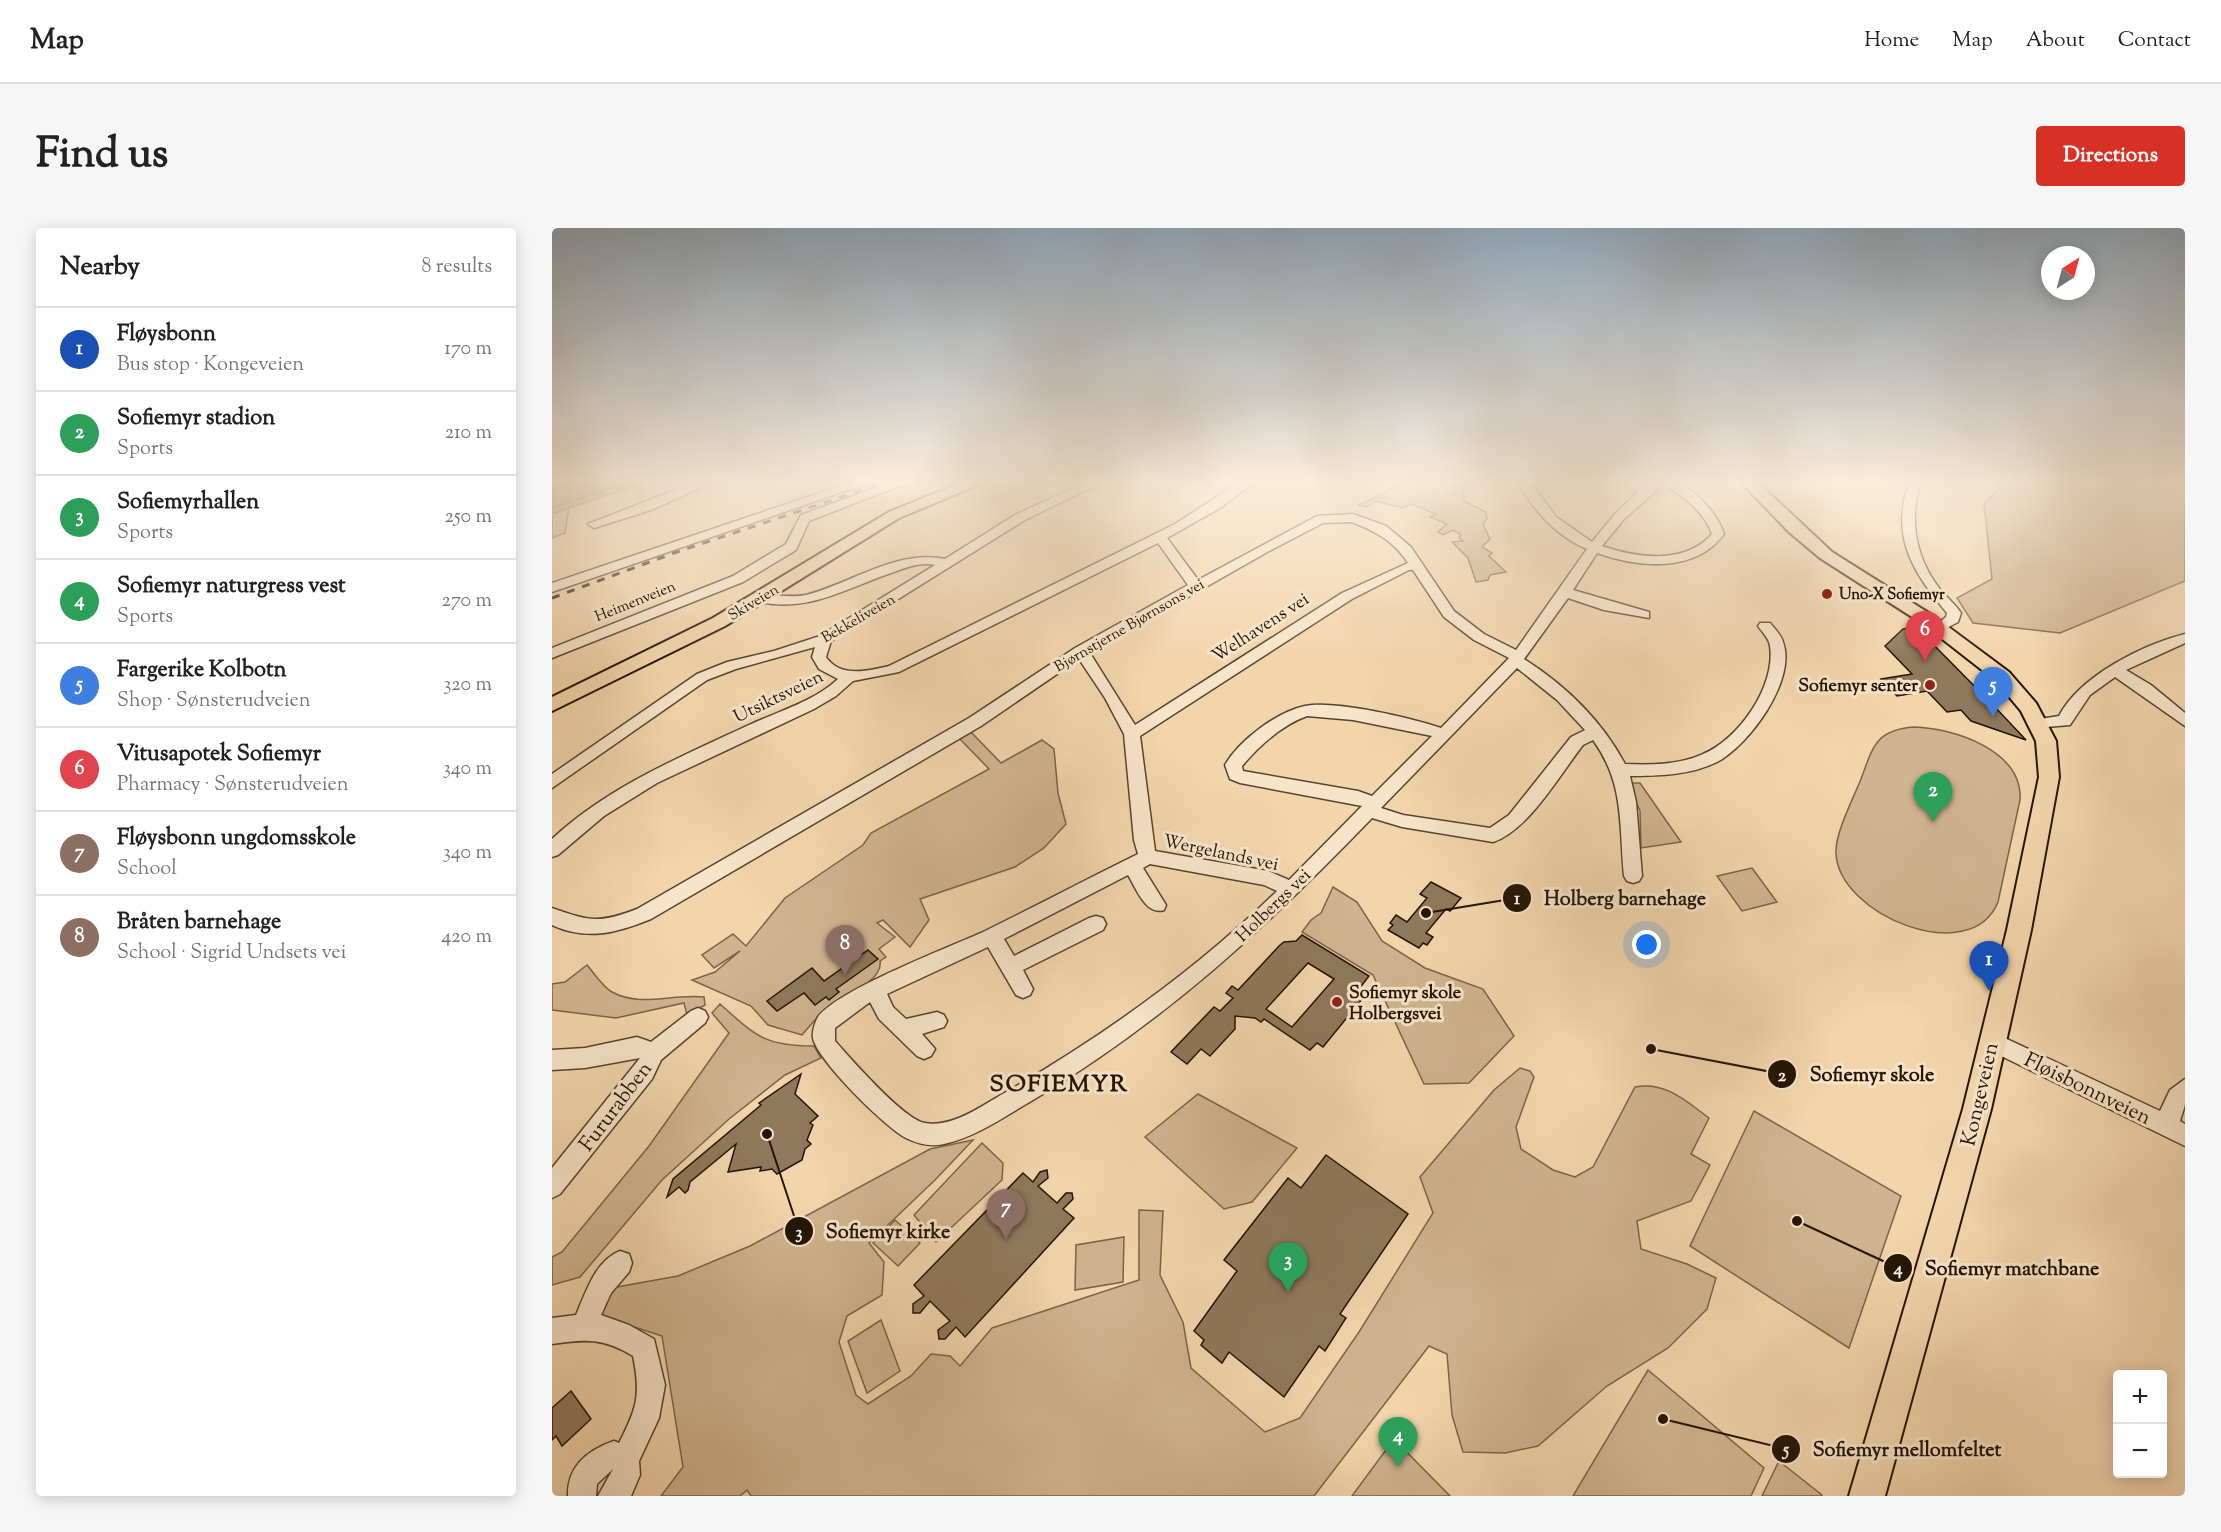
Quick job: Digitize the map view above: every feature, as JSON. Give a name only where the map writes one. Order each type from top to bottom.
[{"type":"main road","name":"Skiveien","points":[[552,705],[683,641],[760,598],[855,539]]},
{"type":"main road","points":[[1807,539],[1826,555],[1936,624],[1997,673],[2037,720]]},
{"type":"main road","name":"Kongeveien","points":[[1867,1495],[1959,1177],[2019,930],[2050,768],[2049,745],[2037,720]]},
{"type":"street","points":[[552,588],[691,539]]},
{"type":"street","name":"Heimenveien","points":[[552,653],[738,579],[791,547],[797,539]]},
{"type":"street","name":"Bekkeliveien","points":[[552,782],[675,694],[708,674],[825,639],[985,539]]},
{"type":"street","name":"Utsiktsveien","points":[[552,850],[572,831],[645,783],[822,698],[849,676],[879,674],[894,669],[1158,539]]},
{"type":"street","points":[[1161,539],[1170,547],[1181,572],[1197,586]]},
{"type":"street","name":"Bjørnstjerne Bjørnsons vei","points":[[552,915],[574,927],[602,927],[620,924],[666,902],[975,722],[1080,651],[1281,539]]},
{"type":"street","name":"Bjørnstjerne Bjørnsons vei","points":[[1395,539],[1416,565],[1429,589],[1449,614],[1479,637],[1516,658],[1544,681],[1594,732],[1619,770],[1626,797],[1633,876]]},
{"type":"street","points":[[1575,539],[1637,559],[1662,561],[1695,553],[1708,547],[1714,539]]},
{"type":"street","name":"Holbergs vei","points":[[874,991],[835,1014],[825,1024],[823,1037],[827,1047],[844,1067],[884,1106],[919,1134],[932,1135],[953,1130],[1033,1089],[1200,970],[1243,934],[1290,889],[1516,658],[1603,539]]},
{"type":"street","points":[[1910,539],[1925,578],[1952,610],[1954,616],[1936,624]]},
{"type":"street","points":[[760,598],[775,603],[804,600],[911,563],[937,559],[947,563]]},
{"type":"street","name":"Welhavens vei","points":[[1132,734],[1347,596],[1405,567],[1416,565]]},
{"type":"street","points":[[1564,592],[1609,607],[1644,615]]},
{"type":"street","points":[[1619,770],[1673,768],[1710,758],[1728,747],[1750,726],[1768,691],[1778,654],[1777,642],[1765,626]]},
{"type":"street","points":[[2037,720],[2062,722],[2076,697],[2094,682],[2185,638]]},
{"type":"street","points":[[825,639],[819,657],[822,664],[828,669],[849,676]]},
{"type":"street","name":"Wergelands vei","points":[[1080,651],[1090,661],[1132,734],[1143,840],[1140,861],[1268,878],[1290,889]]},
{"type":"street","points":[[2116,671],[2146,688],[2185,721]]},
{"type":"street","points":[[1442,734],[1423,728],[1307,711],[1284,722],[1233,765],[1236,775],[1246,779],[1358,797],[1371,807],[1402,821],[1493,836],[1515,820],[1577,741],[1594,732]]},
{"type":"street","name":"Bjørnstjerne Bjørnsons vei","points":[[625,935],[645,927],[816,822],[815,814]]},
{"type":"street","points":[[924,1049],[886,1013],[874,991],[992,936],[1140,861],[1157,905]]},
{"type":"street","points":[[1011,967],[1096,924]]},
{"type":"street","points":[[992,936],[1023,990]]},
{"type":"street","name":"Fururabben","points":[[552,1186],[644,1072],[654,1053],[698,1017]]},
{"type":"street","points":[[903,1029],[938,1021]]},
{"type":"street","name":"Fløisbonnveien","points":[[1992,1041],[2176,1131]]},
{"type":"street","name":"Fururabben","points":[[552,1060],[585,1058],[637,1047],[654,1053]]},
{"type":"street","points":[[2176,1131],[2169,1113],[2177,1095],[2185,1089]]},
{"type":"street","points":[[584,1326],[602,1284],[620,1263]]},
{"type":"street","points":[[552,1331],[584,1326],[613,1329],[645,1348],[652,1385],[646,1418],[625,1460],[627,1474],[612,1496]]},
{"type":"street","points":[[582,1496],[581,1490],[587,1475],[600,1461],[614,1455],[625,1460]]},
{"type":"shaded area","points":[[1461,539],[1490,539],[1482,547],[1492,553],[1489,556],[1506,572],[1490,575],[1488,580],[1476,582],[1468,558],[1452,542],[1463,541]]},
{"type":"shaded area","points":[[1988,539],[2185,539],[2185,581],[2060,633],[1973,623],[1957,598],[1992,579]]},
{"type":"shaded area","points":[[1914,727],[1947,732],[1983,745],[1998,755],[2010,768],[2018,783],[2020,800],[1998,902],[1983,922],[1962,931],[1935,932],[1908,926],[1881,913],[1858,896],[1842,876],[1836,853],[1841,826],[1877,742],[1891,732]]},
{"type":"shaded area","points":[[971,732],[1001,763],[1042,740],[1054,749],[1058,793],[1066,824],[1044,848],[1015,867],[920,899],[929,920],[910,947],[883,920],[877,923],[895,937],[879,949],[886,957],[880,961],[875,976],[868,983],[825,1010],[802,1035],[768,1025],[751,1006],[692,980],[715,972],[740,951],[714,968],[702,955],[733,934],[746,946],[785,898],[863,845],[871,833],[989,769],[959,738]]},
{"type":"shaded area","points":[[1628,783],[1640,783],[1681,842],[1641,848],[1640,811]]},
{"type":"shaded area","points":[[1752,868],[1777,902],[1742,911],[1717,876]]},
{"type":"shaded area","points":[[1333,887],[1357,902],[1382,941],[1425,968],[1483,989],[1514,1036],[1469,1083],[1424,1084],[1373,975],[1302,932],[1311,920],[1321,913]]},
{"type":"shaded area","points":[[587,965],[605,987],[623,997],[646,1000],[704,997],[705,1005],[687,1015],[684,1003],[616,1018],[552,1010],[552,984],[565,982]]},
{"type":"shaded area","points":[[720,1004],[762,1037],[783,1044],[814,1046],[821,1058],[785,1075],[729,1119],[662,1180],[580,1277],[552,1285],[552,1257],[562,1252],[649,1146],[729,1033],[712,1013]]},
{"type":"shaded area","points":[[1520,1068],[1530,1071],[1534,1077],[1516,1127],[1521,1149],[1553,1170],[1575,1177],[1593,1167],[1635,1087],[1646,1086],[1666,1090],[1709,1118],[1691,1154],[1710,1165],[1691,1201],[1637,1221],[1641,1249],[1687,1264],[1716,1278],[1707,1309],[1668,1348],[1607,1386],[1538,1446],[1505,1453],[1463,1452],[1452,1415],[1447,1354],[1429,1346],[1314,1496],[751,1496],[747,1490],[740,1496],[661,1496],[683,1467],[662,1336],[598,1315],[606,1289],[678,1276],[750,1246],[930,1149],[973,1140],[869,1243],[884,1262],[882,1295],[847,1316],[839,1342],[856,1395],[868,1404],[911,1376],[931,1354],[950,1356],[960,1366],[992,1328],[1139,1280],[1139,1210],[1163,1211],[1160,1275],[1183,1322],[1191,1368],[1265,1432],[1300,1418],[1359,1332],[1433,1213],[1420,1177],[1494,1090]]},
{"type":"shaded area","points":[[1198,1094],[1297,1148],[1252,1202],[1224,1209],[1145,1137]]},
{"type":"shaded area","points":[[1754,1111],[1901,1196],[1849,1348],[1690,1246]]},
{"type":"shaded area","points":[[982,1143],[1003,1163],[1002,1180],[936,1242],[914,1215]]},
{"type":"shaded area","points":[[895,1220],[920,1243],[898,1266],[873,1243]]},
{"type":"shaded area","points":[[1124,1237],[1123,1282],[1075,1290],[1076,1245]]},
{"type":"shaded area","points":[[881,1320],[900,1371],[867,1393],[848,1341]]},
{"type":"shaded area","points":[[1648,1370],[1764,1468],[1751,1496],[1573,1496]]},
{"type":"shaded area","points":[[1394,1439],[1450,1496],[1352,1496]]},
{"type":"shaded area","points":[[1779,1461],[1822,1495],[1822,1496],[1762,1496]]},
{"type":"building","name":"Sofiemyr senter","points":[[1916,627],[2026,740],[1971,721],[1961,710],[1947,712],[1927,691],[1897,696],[1881,679],[1912,674],[1885,646],[1903,629]]},
{"type":"building","points":[[1431,882],[1461,898],[1450,911],[1446,909],[1426,933],[1433,937],[1427,945],[1423,943],[1419,948],[1388,930],[1393,925],[1390,923],[1396,915],[1407,922],[1427,898],[1420,894]]},
{"type":"building","name":"Sofiemyr skole Holbergsvei","points":[[1302,935],[1369,976],[1359,989],[1363,991],[1359,995],[1363,998],[1323,1047],[1317,1043],[1310,1050],[1264,1019],[1261,1022],[1255,1018],[1235,1016],[1235,1029],[1210,1056],[1201,1049],[1187,1064],[1171,1052],[1214,1007],[1220,1011],[1233,998],[1226,993],[1232,986],[1238,990],[1280,945],[1284,942],[1296,941]],"holes":[[[1308,963],[1334,979],[1292,1027],[1266,1009]]]},
{"type":"building","points":[[868,950],[878,959],[836,989],[839,992],[829,1000],[826,997],[815,1005],[804,993],[777,1011],[767,1001],[812,968],[824,981]]},
{"type":"building","points":[[801,1074],[795,1094],[818,1116],[810,1123],[813,1125],[807,1140],[811,1144],[805,1149],[802,1160],[777,1174],[772,1169],[760,1171],[761,1167],[728,1172],[736,1144],[690,1182],[685,1193],[679,1187],[667,1197],[673,1179],[761,1105],[759,1103]]},
{"type":"building","points":[[1326,1155],[1408,1214],[1340,1314],[1346,1318],[1325,1351],[1319,1346],[1284,1397],[1229,1352],[1222,1363],[1201,1345],[1204,1340],[1194,1331],[1237,1271],[1224,1260],[1288,1178],[1301,1188]]},
{"type":"building","points":[[1047,1170],[1048,1178],[1038,1186],[1057,1203],[1066,1193],[1072,1193],[1073,1199],[1063,1209],[1074,1218],[965,1337],[956,1327],[945,1339],[939,1339],[938,1330],[950,1321],[930,1301],[920,1313],[913,1313],[913,1304],[924,1296],[914,1285],[1023,1173],[1033,1182],[1040,1172]]},
{"type":"building","points":[[571,1391],[591,1419],[562,1446],[556,1436],[552,1440],[552,1408]]},
{"type":"railway","points":[[552,598],[715,539]]},
{"type":"place","name":"Uno-X Sofiemyr","points":[[1827,594]]},
{"type":"place","name":"Vitusapotek Sofiemyr","points":[[1925,661]]},
{"type":"place","name":"Sofiemyr senter","points":[[1930,685]]},
{"type":"place","name":"Fargerike Kolbotn","points":[[1993,717]]},
{"type":"place","name":"Sofiemyr stadion","points":[[1933,822]]},
{"type":"place","name":"Holberg barnehage","points":[[1426,913]]},
{"type":"place","name":"Bråten barnehage","points":[[845,975]]},
{"type":"place","name":"Fløysbonn","points":[[1989,991]]},
{"type":"place","name":"Sofiemyr skole Holbergsvei","points":[[1337,1002]]},
{"type":"place","name":"Sofiemyr skole","points":[[1651,1049]]},
{"type":"place","name":"Sofiemyr kirke","points":[[767,1134]]},
{"type":"place","name":"Sofiemyr matchbane","points":[[1797,1221]]},
{"type":"place","name":"Fløysbonn ungdomsskole","points":[[1006,1239]]},
{"type":"place","name":"Sofiemyrhallen","points":[[1288,1292]]},
{"type":"place","name":"Sofiemyr mellomfeltet","points":[[1663,1419]]},
{"type":"place","name":"Sofiemyr naturgress vest","points":[[1398,1467]]},
{"type":"district","name":"SOFIEMYR","points":[[1059,1083]]}]
